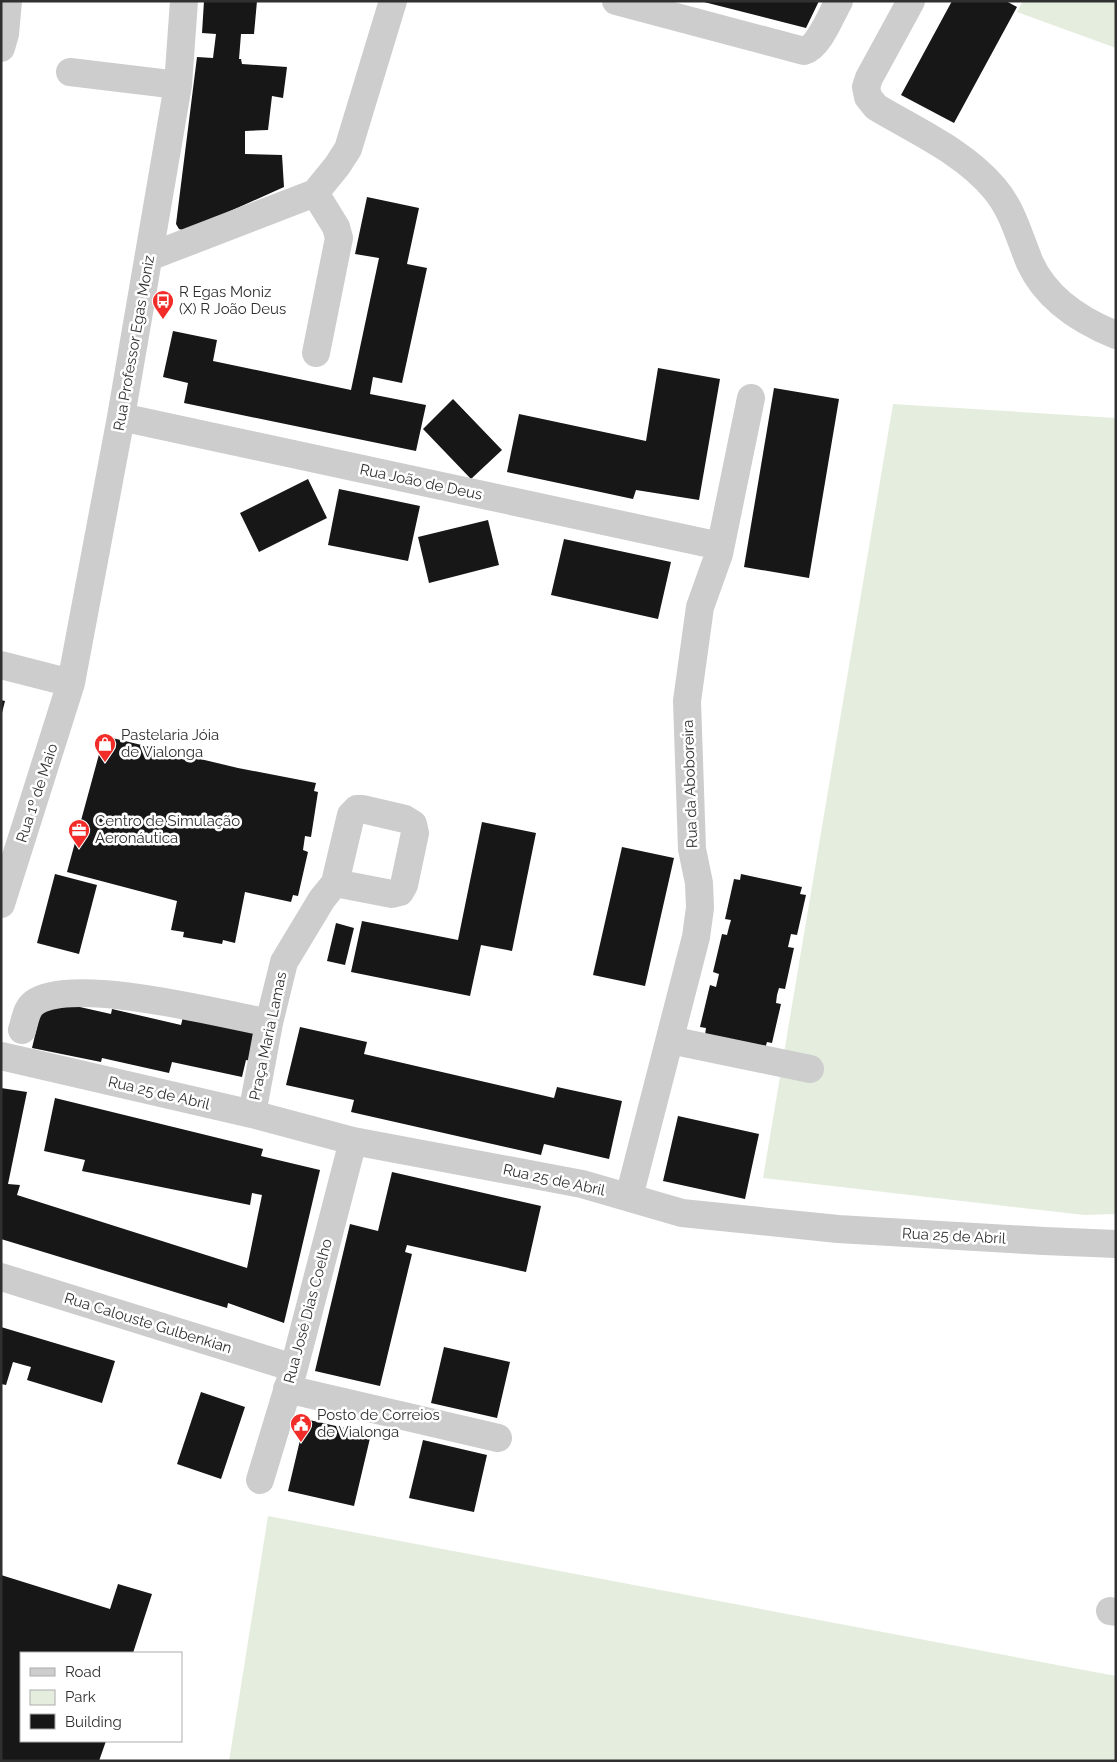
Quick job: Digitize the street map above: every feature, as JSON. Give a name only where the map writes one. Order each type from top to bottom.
[{"type":"street","points":[[1,48],[5,34],[8,1]]},
{"type":"street","name":"Rua Professor Egas Moniz","points":[[71,683],[121,417],[178,85],[184,1]]},
{"type":"street","points":[[149,257],[315,193],[337,166],[348,148],[392,1]]},
{"type":"street","points":[[616,1],[804,51],[817,42],[839,1]]},
{"type":"street","points":[[900,5],[869,78],[866,87],[868,97],[876,107],[959,155],[972,165],[993,187],[1009,208],[1031,264],[1046,286],[1066,308],[1116,335]]},
{"type":"street","points":[[70,72],[178,85]]},
{"type":"street","points":[[315,193],[336,227],[339,238],[316,353]]},
{"type":"street","name":"Rua da Aboboreira","points":[[629,1198],[696,937],[700,908],[699,883],[692,849],[687,701],[700,607],[719,554],[751,398]]},
{"type":"street","name":"Rua João de Deus","points":[[121,417],[720,546]]},
{"type":"street","points":[[1,665],[71,683]]},
{"type":"street","name":"Rua 1º de Maio","points":[[1,904],[71,683]]},
{"type":"street","name":"Praça Maria Lamas","points":[[252,1114],[269,1023],[284,962],[322,899],[335,883]]},
{"type":"street","points":[[22,1030],[28,1009],[32,1004],[61,993],[100,993],[145,999],[269,1023]]},
{"type":"street","points":[[670,1040],[810,1069]]},
{"type":"street","name":"Rua 25 de Abril","points":[[1,1056],[252,1114],[353,1141],[582,1184],[682,1213],[838,1229],[1116,1244]]},
{"type":"street","name":"Rua José Dias Coelho","points":[[260,1480],[291,1379],[353,1141]]},
{"type":"street","name":"Rua Calouste Gulbenkian","points":[[1,1278],[291,1379],[498,1438]]},
{"type":"green space","points":[[1023,1],[1116,1],[1116,48],[1017,12]]},
{"type":"green space","points":[[893,404],[1116,418],[1116,1214],[1084,1215],[763,1178]]},
{"type":"green space","points":[[268,1516],[1116,1676],[1116,1761],[229,1761]]},
{"type":"building","points":[[204,1],[257,1],[254,34],[241,34],[239,59],[241,59],[242,64],[287,67],[283,98],[272,96],[268,130],[245,131],[245,154],[282,155],[284,187],[186,231],[179,229],[176,224],[197,57],[213,58],[216,34],[202,33]]},
{"type":"building","points":[[700,1],[819,1],[806,28]]},
{"type":"building","points":[[952,1],[1006,1],[1017,7],[954,123],[901,95]]},
{"type":"building","points":[[367,197],[419,208],[407,264],[427,268],[402,383],[373,377],[370,394],[426,405],[416,451],[184,403],[188,383],[163,377],[173,331],[217,340],[213,361],[351,390],[379,258],[355,254]]},
{"type":"building","points":[[658,368],[720,379],[699,500],[636,490],[633,499],[507,472],[519,414],[646,441]]},
{"type":"building","points":[[774,388],[839,399],[809,578],[744,567]]},
{"type":"building","points":[[453,399],[502,450],[471,479],[423,429]]},
{"type":"building","points":[[308,479],[327,518],[259,552],[240,513]]},
{"type":"building","points":[[339,489],[420,506],[408,561],[328,545]]},
{"type":"building","points":[[488,520],[499,565],[429,583],[418,537]]},
{"type":"building","points":[[564,539],[671,562],[658,619],[551,595]]},
{"type":"building","points":[[1,700],[5,701],[2,713],[1,713]]},
{"type":"building","points":[[104,736],[238,768],[316,783],[314,791],[318,792],[311,837],[305,836],[303,850],[308,852],[298,896],[293,895],[291,902],[245,892],[235,943],[223,940],[222,944],[183,937],[184,932],[171,930],[177,901],[67,872]]},
{"type":"building","points":[[482,822],[536,833],[512,951],[481,945],[470,996],[351,972],[362,921],[458,940]]},
{"type":"building","points":[[622,847],[674,858],[645,986],[593,975]]},
{"type":"building","points":[[55,874],[97,885],[79,954],[37,943]]},
{"type":"building","points":[[741,874],[802,887],[800,894],[806,895],[797,935],[791,934],[788,947],[794,948],[785,989],[779,988],[777,995],[776,1003],[781,1004],[772,1043],[767,1042],[765,1049],[705,1035],[706,1028],[700,1027],[710,985],[716,987],[719,974],[713,972],[722,934],[727,935],[731,920],[725,919],[734,879],[740,880]]},
{"type":"building","points":[[336,923],[354,928],[345,965],[327,961]]},
{"type":"building","points":[[62,1003],[111,1014],[112,1009],[181,1025],[184,1013],[257,1033],[251,1061],[246,1060],[242,1077],[172,1062],[169,1073],[102,1058],[101,1062],[32,1048],[42,1006]]},
{"type":"building","points":[[300,1027],[367,1042],[364,1054],[554,1098],[557,1087],[622,1101],[609,1159],[544,1144],[541,1155],[351,1112],[354,1100],[286,1085]]},
{"type":"building","points":[[1,1088],[27,1092],[8,1184],[20,1185],[17,1195],[247,1268],[262,1195],[252,1193],[250,1205],[82,1171],[85,1160],[44,1151],[55,1098],[263,1149],[261,1156],[320,1170],[284,1323],[228,1303],[227,1308],[1,1239]]},
{"type":"building","points":[[678,1116],[759,1134],[745,1199],[663,1181]]},
{"type":"building","points":[[392,1172],[541,1206],[526,1272],[407,1245],[405,1252],[412,1254],[380,1386],[315,1371],[350,1224],[378,1231]]},
{"type":"building","points":[[1,1327],[115,1361],[102,1403],[27,1380],[31,1367],[13,1362],[6,1385],[1,1384]]},
{"type":"building","points":[[444,1347],[510,1362],[497,1418],[431,1403]]},
{"type":"building","points":[[201,1392],[245,1407],[221,1479],[177,1464]]},
{"type":"building","points":[[305,1419],[371,1434],[354,1506],[288,1491]]},
{"type":"building","points":[[423,1440],[487,1455],[474,1512],[409,1498]]},
{"type":"building","points":[[1,1575],[110,1609],[118,1584],[152,1594],[133,1652],[20,1652],[20,1742],[106,1742],[99,1761],[1,1761]]},
{"type":"place","name":"R Egas Moniz (X) R João Deus","points":[[163,320]]},
{"type":"place","name":"Pastelaria Jóia de Vialonga","points":[[105,763]]},
{"type":"place","name":"Centro de Simulação Aeronáutica","points":[[79,849]]},
{"type":"place","name":"Posto de Correios de Vialonga","points":[[301,1443]]}]
